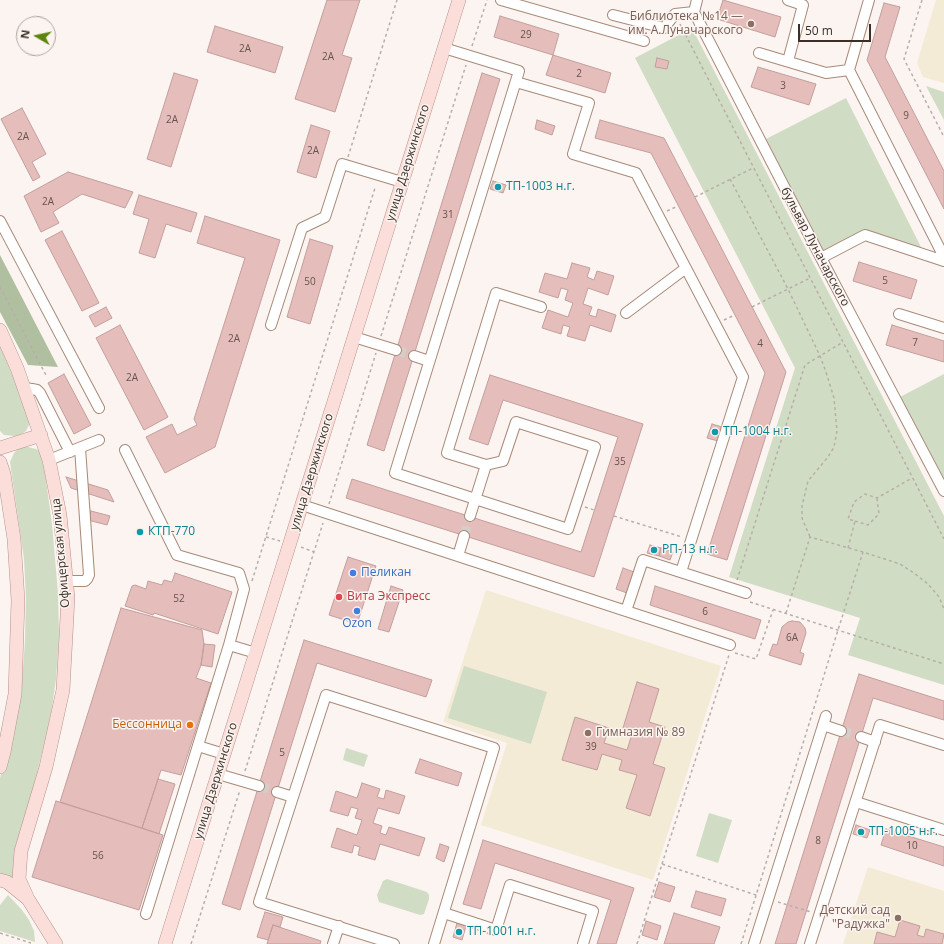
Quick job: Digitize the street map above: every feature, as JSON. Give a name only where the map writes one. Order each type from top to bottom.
[{"type":"main road","name":"улица Дзержинского","points":[[165,944],[459,0]]},
{"type":"main road","name":"Офицерская улица","points":[[0,330],[24,388],[49,460],[60,515],[68,598],[63,690],[46,767],[21,851],[19,879],[28,899]]},
{"type":"main road","points":[[0,448],[41,436]]},
{"type":"main road","points":[[0,462],[4,474],[14,539],[18,600],[15,694],[0,767]]},
{"type":"main road","points":[[0,880],[7,882],[28,899],[56,944]]},
{"type":"street","points":[[501,0],[644,41]]},
{"type":"street","points":[[613,15],[664,28],[675,14],[694,12],[697,0]]},
{"type":"street","points":[[788,0],[803,5],[788,62]]},
{"type":"street","points":[[869,0],[849,70],[944,257]]},
{"type":"street","name":"бульвар Луначарского","points":[[694,12],[820,258],[944,491]]},
{"type":"street","points":[[444,48],[519,71],[395,473],[568,529],[595,447],[516,422],[503,461],[486,465],[447,453],[496,293],[541,307]]},
{"type":"street","points":[[759,52],[826,73],[849,70]]},
{"type":"street","points":[[516,82],[590,102],[573,154],[636,173],[743,377],[681,572]]},
{"type":"street","points":[[271,325],[302,228],[325,217],[342,164],[402,182]]},
{"type":"street","points":[[0,222],[99,408]]},
{"type":"street","points":[[820,258],[865,235],[944,261]]},
{"type":"street","points":[[626,313],[686,268]]},
{"type":"street","points":[[899,314],[944,328]]},
{"type":"street","points":[[354,337],[396,350]]},
{"type":"street","points":[[414,356],[430,361]]},
{"type":"street","points":[[24,388],[37,390],[40,393],[75,450],[89,575],[85,581],[66,581]]},
{"type":"street","points":[[49,460],[99,440]]},
{"type":"street","points":[[125,450],[177,555],[239,573],[244,589],[229,645],[146,914]]},
{"type":"street","points":[[470,516],[486,465]]},
{"type":"street","points":[[302,506],[730,645]]},
{"type":"street","points":[[458,556],[464,536]]},
{"type":"street","points":[[626,611],[643,560],[734,589],[747,597]]},
{"type":"street","points":[[229,645],[256,653]]},
{"type":"street","points":[[394,944],[259,902],[326,695],[494,748],[434,944]]},
{"type":"street","points":[[754,944],[824,721],[841,731]]},
{"type":"street","points":[[810,944],[880,725],[944,745]]},
{"type":"street","points":[[860,737],[875,742]]},
{"type":"street","points":[[198,746],[224,754]]},
{"type":"street","points":[[218,774],[259,786]]},
{"type":"street","points":[[277,792],[293,797]]},
{"type":"street","points":[[856,802],[944,830]]},
{"type":"street","points":[[444,913],[496,930],[510,885],[594,911],[584,944]]},
{"type":"street","points":[[333,944],[339,926]]},
{"type":"path","points":[[347,159],[397,0]]},
{"type":"path","points":[[191,944],[487,0]]},
{"type":"path","points":[[922,0],[904,59],[944,137]]},
{"type":"path","points":[[675,14],[944,539]]},
{"type":"path","points":[[695,197],[753,168]]},
{"type":"path","points":[[730,179],[788,289],[820,356],[834,398],[837,431],[834,447],[828,457],[808,481],[802,506],[802,518],[810,537],[786,614]]},
{"type":"path","points":[[252,583],[375,188]]},
{"type":"path","points":[[658,216],[678,206]]},
{"type":"path","points":[[752,307],[810,278]]},
{"type":"path","points":[[0,287],[47,377]]},
{"type":"path","points":[[734,589],[805,365],[843,342]]},
{"type":"path","points":[[877,498],[879,514],[868,525],[848,519],[854,502],[865,494],[877,498],[912,478]]},
{"type":"path","points":[[614,516],[691,540]]},
{"type":"path","points":[[848,548],[855,521]]},
{"type":"path","points":[[810,537],[900,564],[928,584],[939,597],[944,608]]},
{"type":"path","points":[[741,944],[863,552]]},
{"type":"path","points":[[747,597],[773,610],[944,664]]},
{"type":"path","points":[[637,944],[730,652],[756,659],[773,610]]},
{"type":"path","points":[[662,864],[763,897]]},
{"type":"path","points":[[777,902],[820,915]]},
{"type":"path","points":[[0,933],[31,943]]},
{"type":"shaded area","points":[[936,0],[944,0],[944,83],[923,77],[917,63]]},
{"type":"shaded area","name":"Гимназия № 89","points":[[486,590],[721,666],[653,880],[481,825],[507,743],[443,722]]},
{"type":"shaded area","name":"Детский сад \"Радужка\"","points":[[868,867],[944,891],[944,944],[843,944]]},
{"type":"green space","points":[[692,28],[944,516],[944,685],[848,655],[860,618],[729,577],[795,368],[635,58]]},
{"type":"green space","points":[[926,86],[944,92],[944,120]]},
{"type":"green space","points":[[846,98],[922,249],[864,230],[824,251],[766,139]]},
{"type":"green space","points":[[0,255],[58,367],[28,365],[0,312]]},
{"type":"green space","points":[[0,347],[20,391],[30,423],[26,431],[15,436],[4,435],[0,431]]},
{"type":"green space","points":[[944,374],[944,481],[900,397]]},
{"type":"green space","points":[[22,447],[28,447],[40,451],[45,473],[52,524],[58,593],[59,636],[56,679],[52,707],[30,800],[14,880],[0,875],[0,778],[7,753],[22,679],[25,642],[26,597],[24,559],[10,462],[14,453]]},
{"type":"green space","points":[[464,666],[547,692],[531,744],[448,718]]},
{"type":"green space","points":[[346,748],[368,755],[364,767],[343,760]]},
{"type":"green space","points":[[709,813],[732,820],[718,863],[696,856]]},
{"type":"green space","points":[[387,879],[427,892],[429,899],[424,914],[420,915],[379,902],[377,895],[383,881]]},
{"type":"green space","points":[[8,895],[29,920],[34,931],[35,942],[0,931],[0,905]]},
{"type":"building","points":[[327,0],[360,0],[342,55],[352,58],[335,112],[295,99]]},
{"type":"building","points":[[723,0],[781,17],[775,37],[717,19]]},
{"type":"building","points":[[884,3],[900,7],[885,57],[944,171],[944,209],[867,60]]},
{"type":"building","points":[[500,16],[559,34],[553,55],[494,37]]},
{"type":"building","points":[[215,26],[283,47],[275,73],[207,52]]},
{"type":"building","points":[[553,55],[611,73],[605,93],[546,75]]},
{"type":"building","points":[[657,58],[669,61],[667,69],[655,67]]},
{"type":"building","points":[[758,67],[816,84],[809,105],[751,87]]},
{"type":"building","points":[[174,73],[198,80],[171,167],[147,159]]},
{"type":"building","points":[[482,73],[500,79],[384,451],[367,445]]},
{"type":"building","points":[[22,108],[46,154],[32,162],[40,177],[33,181],[1,119]]},
{"type":"building","points":[[537,120],[555,126],[552,135],[535,129]]},
{"type":"building","points":[[600,120],[664,138],[786,372],[727,560],[707,554],[765,373],[651,153],[595,138]]},
{"type":"building","points":[[311,125],[330,131],[316,178],[297,172]]},
{"type":"building","points":[[68,172],[133,192],[125,208],[82,194],[53,212],[59,223],[41,232],[24,196]]},
{"type":"building","name":"ТП-1003 н.г.","points":[[493,181],[506,185],[503,193],[490,189]]},
{"type":"building","points":[[139,195],[197,213],[191,232],[166,224],[155,258],[139,253],[149,219],[133,214]]},
{"type":"building","points":[[205,216],[280,240],[215,447],[165,473],[146,437],[172,424],[177,435],[197,425],[194,419],[245,258],[197,243]]},
{"type":"building","points":[[62,231],[99,303],[82,311],[45,240]]},
{"type":"building","points":[[310,239],[333,246],[310,324],[287,317]]},
{"type":"building","points":[[859,262],[917,280],[911,299],[853,281]]},
{"type":"building","points":[[572,263],[590,268],[587,277],[594,280],[597,271],[614,276],[608,295],[588,288],[583,304],[592,307],[589,315],[596,317],[598,309],[616,315],[611,332],[590,325],[585,341],[567,336],[570,327],[563,325],[561,334],[542,328],[548,310],[568,317],[573,303],[565,300],[568,290],[561,288],[558,298],[539,292],[545,273],[567,279]]},
{"type":"building","points":[[106,307],[112,318],[95,327],[89,316]]},
{"type":"building","points":[[120,325],[168,417],[144,430],[96,338]]},
{"type":"building","points":[[892,325],[944,341],[944,362],[886,345]]},
{"type":"building","points":[[64,374],[91,425],[74,434],[48,383]]},
{"type":"building","points":[[490,375],[643,424],[594,577],[346,498],[352,479],[581,552],[618,437],[503,400],[488,445],[469,439]]},
{"type":"building","name":"ТП-1004 н.г.","points":[[712,424],[722,427],[718,441],[707,438]]},
{"type":"building","points":[[66,477],[108,490],[114,502],[71,488]]},
{"type":"building","points":[[91,511],[110,516],[107,525],[88,520]]},
{"type":"building","name":"РП-13 н.г.","points":[[650,545],[661,548],[659,556],[647,553]]},
{"type":"building","points":[[661,548],[673,552],[670,560],[659,556]]},
{"type":"building","points":[[348,557],[376,566],[357,624],[329,615]]},
{"type":"building","points":[[623,568],[634,572],[627,593],[616,589]]},
{"type":"building","points":[[175,573],[232,592],[218,634],[154,613],[153,615],[125,606],[132,586],[135,585],[146,589],[148,581],[162,585],[164,580],[172,582]]},
{"type":"building","points":[[391,586],[403,590],[389,632],[378,629]]},
{"type":"building","points":[[655,586],[761,620],[755,639],[650,605]]},
{"type":"building","points":[[121,608],[202,630],[204,644],[201,665],[196,678],[211,683],[181,775],[161,770],[142,828],[60,802]]},
{"type":"building","points":[[788,622],[800,622],[805,628],[806,633],[800,652],[804,654],[801,665],[769,655],[773,644],[777,645],[782,627]]},
{"type":"building","points":[[304,640],[432,680],[426,697],[317,663],[240,910],[222,904]]},
{"type":"building","points":[[204,644],[215,645],[212,667],[201,665]]},
{"type":"building","points":[[859,674],[944,701],[944,720],[873,698],[796,944],[775,944]]},
{"type":"building","points":[[637,682],[659,689],[649,722],[665,727],[653,764],[665,768],[650,816],[626,808],[637,775],[619,770],[622,760],[602,754],[597,770],[562,760],[575,717],[609,728],[604,743],[627,750],[633,731],[623,728]]},
{"type":"building","points":[[420,759],[462,773],[458,786],[415,773]]},
{"type":"building","points":[[158,779],[175,784],[159,834],[142,828]]},
{"type":"building","points":[[362,783],[380,789],[377,797],[384,799],[386,790],[405,796],[399,814],[378,808],[373,823],[382,826],[380,833],[386,835],[389,827],[425,838],[419,856],[380,844],[375,860],[358,855],[360,847],[354,845],[352,853],[331,847],[337,828],[357,835],[362,820],[355,818],[358,809],[351,807],[348,816],[330,811],[336,791],[357,798]]},
{"type":"building","points":[[56,801],[163,835],[139,910],[32,877]]},
{"type":"building","name":"ТП-1005 н.г.","points":[[856,825],[870,830],[867,838],[853,834]]},
{"type":"building","points":[[886,829],[944,847],[944,866],[881,845]]},
{"type":"building","points":[[483,840],[634,888],[616,944],[597,944],[611,900],[495,863],[481,909],[463,904]]},
{"type":"building","points":[[440,844],[449,847],[444,862],[436,858]]},
{"type":"building","points":[[659,882],[675,887],[670,902],[654,897]]},
{"type":"building","points":[[696,891],[726,899],[721,916],[691,907]]},
{"type":"building","points":[[265,912],[283,917],[280,927],[273,925],[268,940],[257,937]]},
{"type":"building","points":[[674,913],[720,927],[714,944],[664,944]]},
{"type":"building","points":[[900,920],[920,926],[917,935],[924,937],[926,929],[944,934],[942,944],[874,944],[877,932],[895,937]]},
{"type":"building","points":[[646,921],[661,926],[657,940],[642,935]]},
{"type":"building","name":"ТП-1001 н.г.","points":[[457,923],[466,926],[462,940],[453,937]]},
{"type":"building","points":[[273,925],[321,941],[320,944],[267,944]]},
{"type":"tunnel","points":[[396,350],[414,356]]},
{"type":"tunnel","points":[[464,536],[470,516]]},
{"type":"tunnel","points":[[841,731],[861,737]]},
{"type":"tunnel","points":[[259,786],[277,792]]},
{"type":"place","name":"Библиотека №14 — им. А.Луначарского","points":[[751,24]]},
{"type":"place","name":"ТП-1003 н.г.","points":[[498,187]]},
{"type":"place","name":"ТП-1004 н.г.","points":[[715,432]]},
{"type":"place","name":"КТП-770","points":[[140,532]]},
{"type":"place","name":"РП-13 н.г.","points":[[654,550]]},
{"type":"place","name":"Пеликан","points":[[353,573]]},
{"type":"place","name":"Вита Экспресс","points":[[339,597]]},
{"type":"place","name":"Ozon","points":[[357,611]]},
{"type":"place","name":"Бессонница","points":[[190,725]]},
{"type":"place","name":"Гимназия № 89","points":[[588,733]]},
{"type":"place","name":"ТП-1005 н.г.","points":[[861,832]]},
{"type":"place","name":"Детский сад \"Радужка\"","points":[[898,918]]},
{"type":"place","name":"ТП-1001 н.г.","points":[[459,932]]}]
